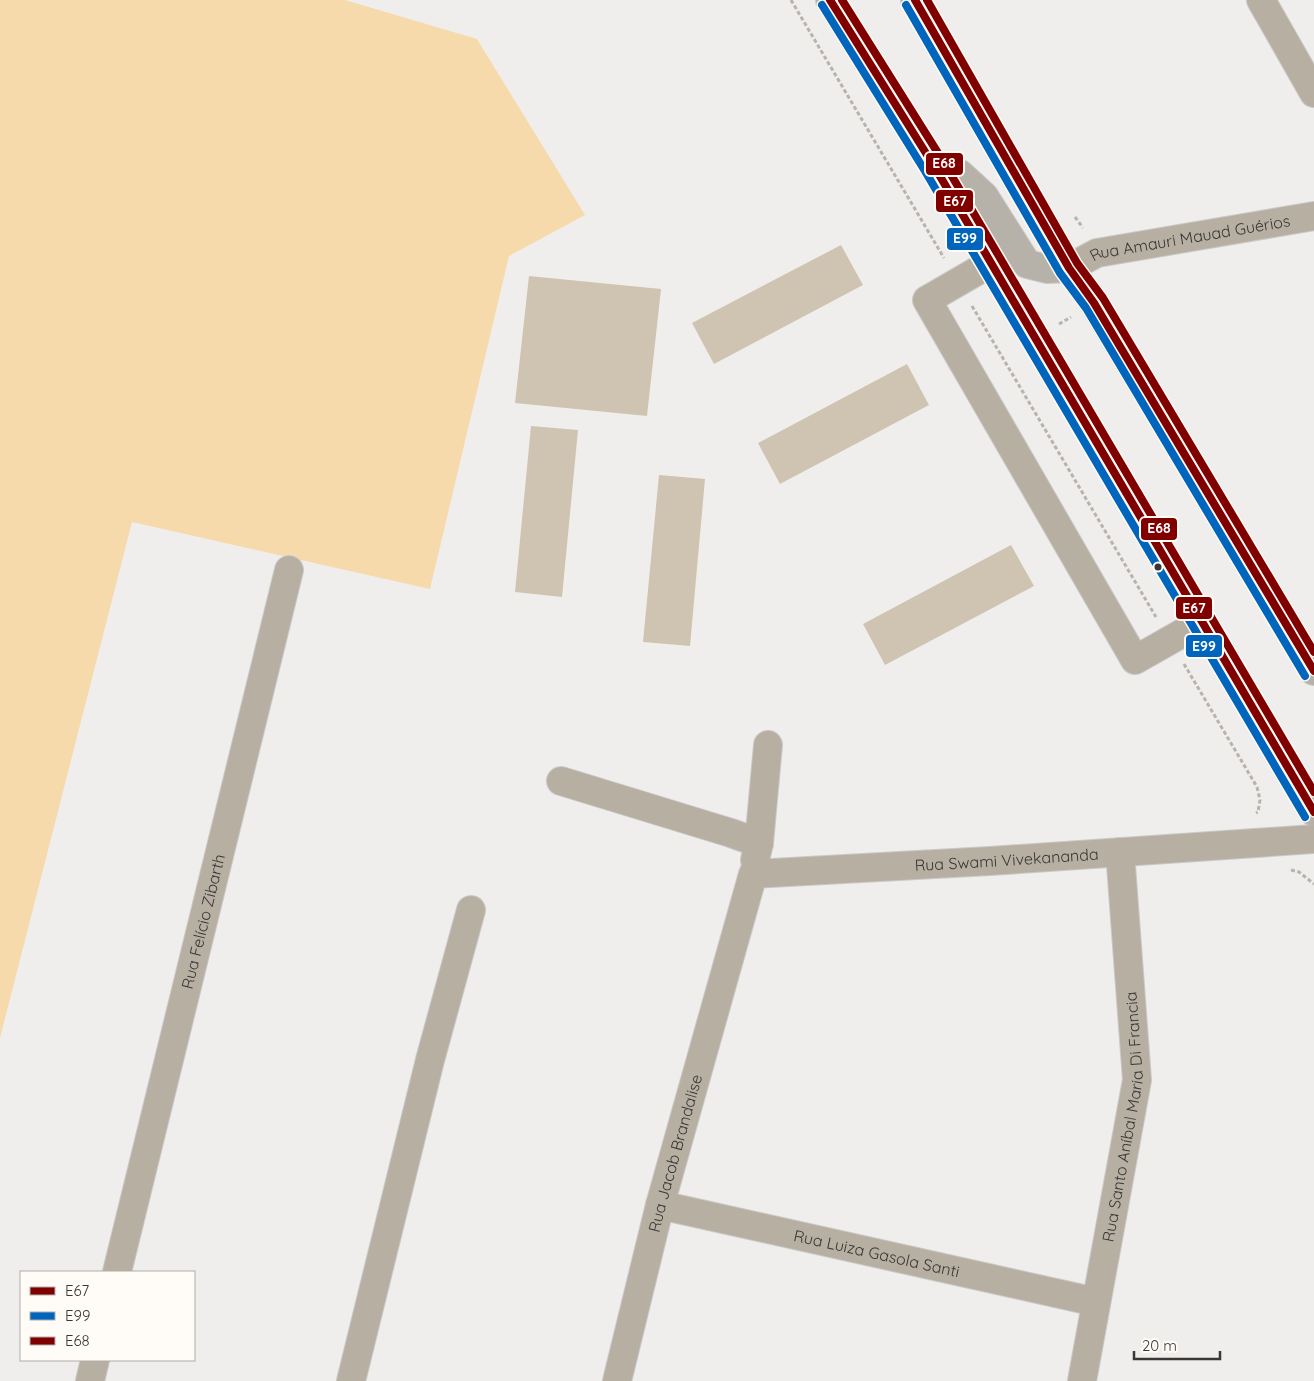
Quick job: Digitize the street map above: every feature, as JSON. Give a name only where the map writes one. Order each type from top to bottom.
[{"type":"highway","points":[[830,0],[934,166],[1314,812]]},
{"type":"highway","points":[[914,0],[1069,268],[1094,304],[1314,670]]},
{"type":"highway","points":[[934,166],[960,174],[984,196],[1027,264],[1047,269],[1069,268]]},
{"type":"street","points":[[1261,0],[1314,93]]},
{"type":"street","name":"Rua Amauri Mauad Guérios","points":[[1069,268],[1097,253],[1314,216]]},
{"type":"street","points":[[991,263],[927,300],[1135,660],[1202,622]]},
{"type":"street","name":"Rua Felício Zibarth","points":[[117,1271],[289,570]]},
{"type":"street","points":[[753,874],[768,745]]},
{"type":"street","points":[[561,781],[758,843]]},
{"type":"street","name":"Rua Swami Vivekananda","points":[[753,874],[1314,839]]},
{"type":"street","name":"Rua Santo Aníbal Maria Di Francia","points":[[1082,1381],[1137,1080],[1120,852]]},
{"type":"street","name":"Rua Jacob Brandalise","points":[[616,1381],[660,1205],[753,874]]},
{"type":"street","points":[[352,1381],[430,1060],[471,910]]},
{"type":"street","name":"Rua Luiza Gasola Santi","points":[[660,1205],[1096,1302]]},
{"type":"street","points":[[90,1381],[96,1361]]},
{"type":"path","points":[[791,0],[946,262]]},
{"type":"path","points":[[968,300],[1257,787],[1260,800],[1258,812],[1250,818]]},
{"type":"path","points":[[1284,869],[1299,872],[1314,884]]},
{"type":"shaded area","points":[[0,0],[345,0],[477,39],[585,215],[509,256],[430,589],[132,522],[0,1038]]},
{"type":"building","points":[[841,245],[863,285],[714,364],[692,323]]},
{"type":"building","points":[[529,276],[661,289],[647,416],[515,403]]},
{"type":"building","points":[[907,364],[929,405],[780,484],[758,443]]},
{"type":"building","points":[[531,426],[578,430],[562,597],[515,592]]},
{"type":"building","points":[[659,475],[705,479],[690,646],[643,642]]},
{"type":"building","points":[[1011,545],[1034,586],[885,665],[863,624]]},
{"type":"transit line","name":"E67","points":[[830,0],[934,166],[1314,812]]},
{"type":"transit line","name":"E68","points":[[842,0],[943,161],[1314,792]]},
{"type":"transit line","name":"E67","points":[[915,0],[1069,268],[1094,303],[1314,671]]},
{"type":"transit line","name":"E68","points":[[927,0],[1077,263],[1103,298],[1314,652]]},
{"type":"transit line","name":"E99","points":[[822,5],[925,171],[1305,817]]},
{"type":"transit line","name":"E99","points":[[906,5],[1060,273],[1086,308],[1305,676]]}]
